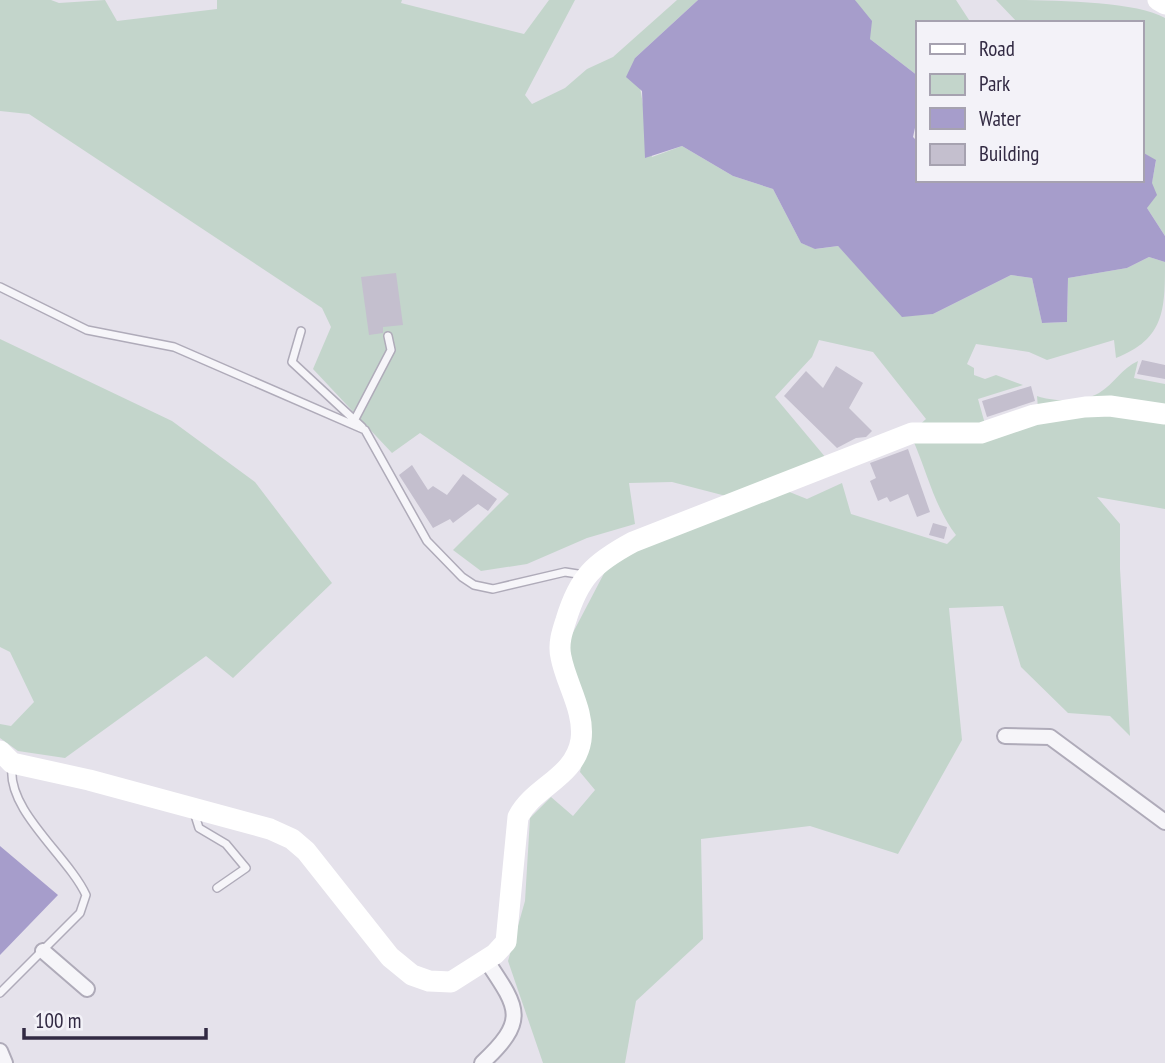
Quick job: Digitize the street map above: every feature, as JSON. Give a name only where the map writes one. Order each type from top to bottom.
[{"type":"street","points":[[1158,0],[1165,4]]},
{"type":"street","points":[[6,757],[270,829],[292,839],[306,850],[390,957],[412,975],[429,981],[451,982],[486,960],[506,942],[518,817],[526,801],[562,776],[576,756],[581,739],[580,716],[560,656],[560,638],[573,595],[585,576],[606,556],[633,542],[912,433],[981,433],[1034,415],[1085,407],[1110,406],[1165,414]]},
{"type":"street","points":[[1005,736],[1049,737],[1165,822]]},
{"type":"street","points":[[43,951],[87,989]]},
{"type":"street","points":[[482,1063],[508,1039],[515,1017],[509,994],[486,960]]},
{"type":"street","points":[[0,1051],[5,1063]]},
{"type":"lane","points":[[0,287],[87,330],[174,347],[365,430]]},
{"type":"lane","points":[[301,331],[292,362],[365,430],[427,541],[462,577],[474,585],[493,589],[565,572],[585,576]]},
{"type":"lane","points":[[355,419],[391,350],[388,335]]},
{"type":"lane","points":[[0,993],[80,913],[86,895],[77,876],[27,815],[10,779],[6,757]]},
{"type":"lane","points":[[193,808],[199,828],[226,844],[246,868],[217,888]]},
{"type":"green space","points":[[0,0],[51,0],[59,3],[105,0],[117,21],[217,9],[217,0],[402,0],[401,3],[524,34],[549,0],[575,0],[525,95],[532,104],[565,88],[587,69],[613,57],[677,0],[698,0],[635,58],[652,157],[682,146],[733,176],[773,189],[801,243],[816,249],[838,246],[903,316],[933,314],[1011,275],[1032,278],[1042,323],[1067,322],[1068,278],[1127,268],[1149,257],[1165,262],[1164,294],[1159,321],[1144,342],[1116,358],[1114,340],[1047,360],[1029,352],[976,344],[967,364],[974,368],[974,375],[985,379],[996,375],[1023,385],[978,399],[985,424],[915,429],[926,419],[873,352],[819,340],[812,357],[775,397],[826,458],[726,496],[672,482],[629,483],[635,524],[587,538],[527,564],[481,571],[453,550],[509,494],[420,433],[392,453],[313,369],[331,327],[322,308],[29,114],[0,111]]},
{"type":"green space","points":[[855,0],[956,0],[970,21],[916,21],[916,74],[870,39]]},
{"type":"green space","points":[[996,0],[1109,4],[1151,12],[1165,18],[1165,236],[1147,208],[1156,161],[1144,153],[1144,21],[1016,21]]},
{"type":"green space","points":[[0,339],[172,421],[255,482],[332,583],[233,678],[206,656],[65,758],[18,751],[0,738],[0,724],[11,726],[34,702],[10,652],[0,647]]},
{"type":"green space","points":[[1138,361],[1134,378],[1165,384],[1165,406],[1038,408],[1037,396],[1068,400],[1099,393]]},
{"type":"green space","points":[[1082,413],[1165,422],[1165,509],[1097,497],[1120,524],[1120,569],[1130,736],[1110,716],[1068,713],[1021,667],[1003,606],[949,608],[962,740],[898,854],[810,826],[701,839],[703,939],[636,1001],[625,1063],[543,1063],[508,961],[525,901],[530,818],[551,797],[573,816],[595,790],[580,772],[591,723],[566,646],[611,560],[782,489],[807,499],[842,483],[851,514],[947,544],[956,535],[937,502],[913,440],[1018,427]]},
{"type":"water","points":[[698,0],[855,0],[872,21],[870,39],[916,74],[916,123],[913,137],[916,140],[916,182],[1144,182],[1144,153],[1156,160],[1152,183],[1157,195],[1147,208],[1165,236],[1165,262],[1149,257],[1127,268],[1068,278],[1067,322],[1042,323],[1032,278],[1011,275],[933,314],[902,317],[838,246],[815,249],[801,243],[773,189],[733,176],[682,146],[645,158],[642,91],[626,77],[635,58]]},
{"type":"water","points":[[0,846],[58,895],[0,955]]},
{"type":"building","points":[[396,273],[403,325],[383,327],[383,333],[369,335],[361,277]]},
{"type":"building","points":[[1142,360],[1165,365],[1165,379],[1137,374]]},
{"type":"building","points":[[836,366],[863,383],[849,408],[872,431],[866,437],[856,438],[837,448],[784,396],[806,371],[823,388]]},
{"type":"building","points":[[1031,386],[1035,401],[987,417],[982,401]]},
{"type":"building","points":[[908,449],[930,512],[917,517],[908,494],[890,502],[887,497],[878,501],[870,481],[876,478],[870,463]]},
{"type":"building","points":[[412,465],[428,490],[433,486],[447,495],[463,474],[497,499],[488,511],[478,504],[453,523],[450,519],[433,528],[399,475]]},
{"type":"building","points":[[933,523],[947,527],[944,539],[929,535]]}]
